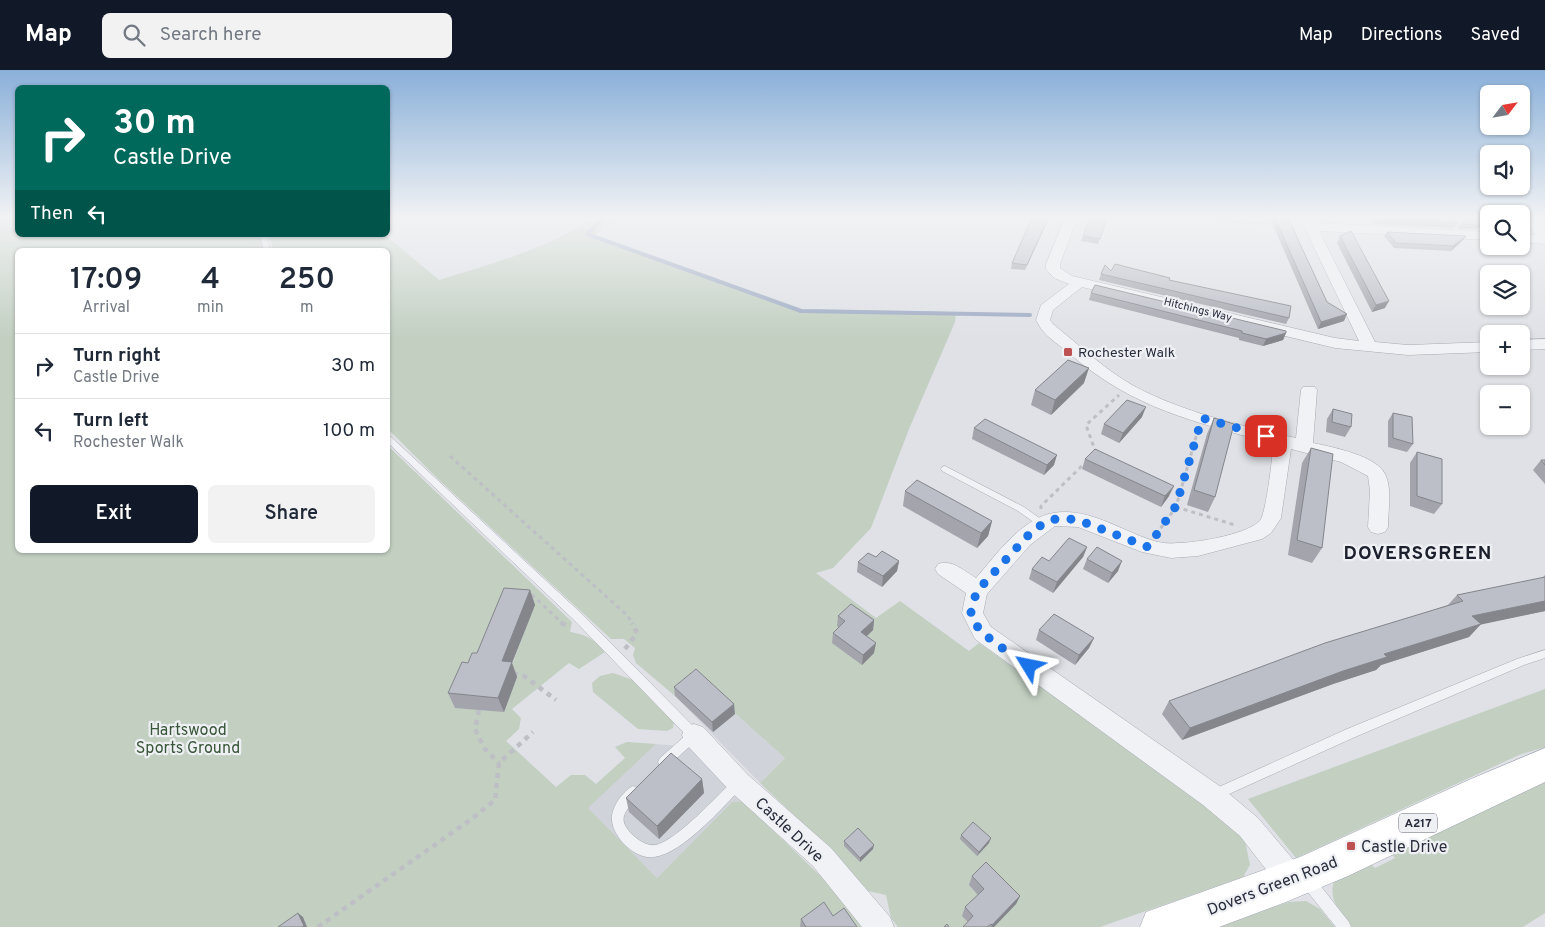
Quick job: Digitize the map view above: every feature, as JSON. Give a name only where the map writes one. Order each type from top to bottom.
[{"type":"main road","name":"Dovers Green Road","points":[[1161,927],[1297,877],[1373,845],[1488,789],[1545,765]]},
{"type":"street","name":"Hitchings Way","points":[[1055,258],[1053,269],[1058,275],[1078,282],[1335,343],[1408,350],[1480,347]]},
{"type":"street","points":[[1325,258],[1370,347]]},
{"type":"street","points":[[1078,282],[1046,308],[1043,320],[1047,326],[1126,388],[1159,404],[1368,466],[1376,473],[1378,482],[1378,527]]},
{"type":"street","points":[[1530,345],[1545,344]]},
{"type":"street","points":[[1304,446],[1309,390]]},
{"type":"street","points":[[1282,441],[1282,458],[1270,518],[1267,525],[1253,535],[1180,551],[1162,551],[1078,520],[1061,518],[1042,524],[1034,529],[978,590],[973,602],[971,615],[983,634],[1212,796],[1249,827],[1297,877]]},
{"type":"street","points":[[945,569],[978,590]]},
{"type":"street","name":"Castle Drive","points":[[694,735],[740,783],[822,857],[880,927]]},
{"type":"lane","points":[[390,440],[579,618],[694,735],[656,769]]},
{"type":"lane","points":[[945,469],[1021,509],[1042,524]]},
{"type":"lane","points":[[1212,796],[1351,733],[1521,662],[1545,654]]},
{"type":"lane","points":[[642,783],[628,796],[618,815],[620,829],[639,849],[654,851],[674,844],[740,783]]},
{"type":"lane","points":[[1297,877],[1344,927]]},
{"type":"path","points":[[1104,456],[1096,452],[1086,425],[1126,388]]},
{"type":"path","points":[[1148,547],[1176,506],[1202,418]]},
{"type":"path","points":[[1042,524],[1040,506],[1096,452]]},
{"type":"path","points":[[450,456],[628,616],[637,633],[629,645],[616,656]]},
{"type":"path","points":[[1163,483],[1180,491]]},
{"type":"path","points":[[1176,506],[1240,527],[1253,535]]},
{"type":"path","points":[[509,672],[524,676],[556,700]]},
{"type":"path","points":[[479,710],[475,729],[485,749],[499,763]]},
{"type":"path","points":[[318,927],[473,818],[494,800],[499,763],[533,732]]},
{"type":"shaded area","points":[[697,679],[785,758],[760,783],[675,696]]},
{"type":"shaded area","points":[[656,744],[690,747],[743,801],[732,802],[657,878],[587,808]]},
{"type":"green space","name":"Hartswood Sports Ground","points":[[0,258],[15,258],[15,553],[390,553],[390,448],[572,622],[570,632],[590,638],[605,652],[579,669],[569,663],[512,709],[521,718],[519,729],[506,741],[556,787],[571,775],[585,775],[596,784],[625,758],[615,747],[627,742],[656,744],[588,808],[657,878],[732,802],[743,801],[842,897],[861,927],[0,927]],"holes":[[[534,605],[508,676],[468,677]]]},
{"type":"green space","points":[[390,258],[413,258],[439,280],[509,258],[659,258],[802,309],[956,312],[955,322],[909,429],[871,528],[833,568],[816,573],[876,618],[900,601],[969,651],[979,643],[1208,805],[1229,822],[1245,841],[1250,865],[1243,877],[1100,927],[898,927],[891,918],[886,895],[868,891],[833,852],[760,783],[785,758],[697,679],[675,696],[636,663],[633,655],[635,648],[624,639],[611,639],[436,477],[390,431]]},
{"type":"green space","points":[[613,673],[633,680],[674,721],[673,728],[667,731],[638,729],[593,692],[592,683],[600,676]]},
{"type":"green space","points":[[1545,689],[1545,747],[1519,755],[1296,858],[1248,799]]},
{"type":"green space","points":[[1545,780],[1545,913],[1523,927],[1352,927],[1339,911],[1333,894],[1334,881],[1369,862],[1375,868],[1395,858],[1388,850]]},
{"type":"green space","points":[[1306,901],[1320,909],[1335,927],[1214,927],[1289,902]]},
{"type":"building","points":[[1014,258],[1030,258],[1027,265],[1012,263]]},
{"type":"building","points":[[1293,258],[1307,258],[1327,302],[1347,314],[1321,322]]},
{"type":"building","points":[[1351,258],[1366,258],[1389,301],[1376,305]]},
{"type":"building","points":[[1115,264],[1170,278],[1169,280],[1291,306],[1289,318],[1101,274],[1105,265],[1111,271]]},
{"type":"building","points":[[1095,285],[1286,331],[1286,333],[1266,339],[1242,333],[1242,331],[1091,293]]},
{"type":"building","points":[[1068,360],[1089,368],[1055,400],[1035,390]]},
{"type":"building","points":[[1127,400],[1146,407],[1123,433],[1104,424]]},
{"type":"building","points":[[1333,409],[1352,414],[1351,427],[1332,422]]},
{"type":"building","points":[[1393,413],[1412,417],[1413,444],[1393,438]]},
{"type":"building","points":[[1214,418],[1234,424],[1215,497],[1194,490]]},
{"type":"building","points":[[985,419],[1057,455],[1047,465],[974,428]]},
{"type":"building","points":[[1311,448],[1333,454],[1322,548],[1297,540]]},
{"type":"building","points":[[1095,449],[1174,486],[1165,496],[1085,459]]},
{"type":"building","points":[[1417,452],[1442,459],[1442,504],[1417,496]]},
{"type":"building","points":[[917,480],[992,521],[981,533],[905,491]]},
{"type":"building","points":[[1069,538],[1087,547],[1057,582],[1032,569],[1042,557],[1049,561]]},
{"type":"building","points":[[1097,547],[1122,561],[1112,573],[1087,559]]},
{"type":"building","points":[[882,551],[899,561],[883,576],[858,562],[868,553],[876,557]]},
{"type":"building","points":[[1545,577],[1545,601],[1472,616],[1481,624],[1384,654],[1387,657],[1343,671],[1190,728],[1169,701],[1325,643],[1463,601],[1457,595]]},
{"type":"building","points":[[504,588],[530,590],[502,661],[512,662],[498,698],[448,693],[462,662],[468,663],[472,653],[477,653]]},
{"type":"building","points":[[851,604],[874,620],[861,632],[876,643],[863,655],[833,633],[845,621],[838,616]]},
{"type":"building","points":[[1054,614],[1094,638],[1079,655],[1039,630]]},
{"type":"building","points":[[696,669],[734,704],[712,722],[674,687]]},
{"type":"building","points":[[671,753],[702,779],[657,826],[626,798]]},
{"type":"building","points":[[973,822],[991,838],[979,852],[961,835]]},
{"type":"building","points":[[858,828],[874,845],[860,858],[844,841]]},
{"type":"building","points":[[986,862],[1020,896],[992,925],[987,927],[963,927],[973,916],[965,907],[984,889],[972,876]]},
{"type":"building","points":[[824,902],[833,916],[844,908],[857,927],[806,927],[801,919]]},
{"type":"building","points":[[298,913],[304,926],[278,927]]},
{"type":"waterway","points":[[654,258],[801,311],[1030,315]]},
{"type":"place","name":"Rochester Walk","points":[[1068,352]]},
{"type":"place","name":"Castle Drive","points":[[1351,846]]},
{"type":"district","name":"DOVERSGREEN","points":[[1418,552]]},
{"type":"route","points":[[1029,666],[983,634],[971,615],[973,602],[978,590],[1034,529],[1051,520],[1061,518],[1078,520],[1148,547],[1176,506],[1202,418],[1266,436]]}]
